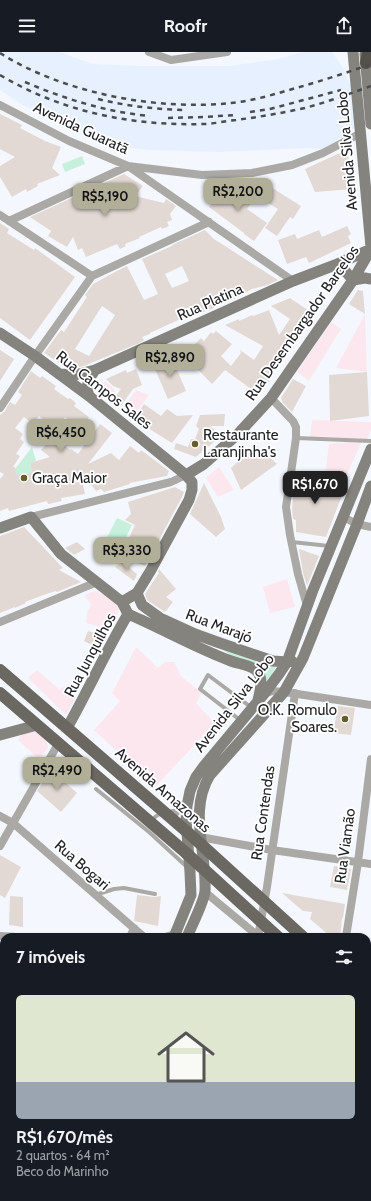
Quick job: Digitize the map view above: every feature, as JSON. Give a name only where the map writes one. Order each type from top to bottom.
[{"type":"main road","name":"Avenida Amazonas","points":[[0,670],[193,837],[299,933]]},
{"type":"main road","points":[[0,693],[185,852],[274,933]]},
{"type":"street","points":[[149,52],[171,60],[227,52]]},
{"type":"street","name":"Avenida Silva Lobo","points":[[353,52],[371,248]]},
{"type":"street","name":"Avenida Silva Lobo","points":[[366,56],[371,124]]},
{"type":"street","name":"Avenida Guaratã","points":[[0,105],[69,141],[128,166],[202,175],[252,173],[292,165],[323,153],[361,133]]},
{"type":"street","points":[[9,221],[128,166],[293,281]]},
{"type":"street","points":[[0,215],[92,276]]},
{"type":"street","points":[[0,408],[92,276],[209,222]]},
{"type":"street","name":"Rua Platina","points":[[60,374],[75,375],[95,370],[293,281],[335,265],[371,248]]},
{"type":"street","name":"Rua Desembargador Barcelos","points":[[1,525],[31,516],[171,482],[204,464],[238,434],[271,398],[353,280],[371,248]]},
{"type":"street","points":[[335,265],[346,272],[353,280],[366,278],[371,279]]},
{"type":"street","name":"Rua Campos Sales","points":[[0,334],[60,374],[186,475]]},
{"type":"street","points":[[88,396],[87,384],[95,370]]},
{"type":"street","points":[[271,398],[293,421],[296,427],[296,438],[286,507],[292,542],[307,590]]},
{"type":"street","name":"Avenida Silva Lobo","points":[[172,933],[191,895],[186,820],[190,791],[196,777],[258,701],[287,662],[307,606],[307,590],[331,547],[371,449]]},
{"type":"street","name":"Rua Junquilhos","points":[[67,728],[128,614],[122,602],[137,593],[189,500],[192,490],[192,482],[186,475]]},
{"type":"street","name":"Avenida Silva Lobo","points":[[190,933],[205,892],[199,825],[201,797],[204,785],[210,775],[290,692],[371,486]]},
{"type":"street","points":[[31,516],[61,554],[122,602]]},
{"type":"street","points":[[343,517],[357,524],[371,527]]},
{"type":"street","points":[[0,622],[96,582]]},
{"type":"street","name":"Rua Marajó","points":[[137,593],[142,605],[148,610],[160,618],[195,634],[273,661],[287,662],[303,658]]},
{"type":"street","name":"Rua Marajó","points":[[128,614],[230,661],[252,668],[260,676],[261,686],[258,701]]},
{"type":"street","points":[[195,634],[230,661]]},
{"type":"street","points":[[258,701],[272,691],[290,692],[371,705]]},
{"type":"street","name":"Rua Contendas","points":[[259,933],[272,850],[290,692]]},
{"type":"street","points":[[0,734],[36,725]]},
{"type":"street","points":[[0,846],[58,744]]},
{"type":"street","name":"Rua Viamão","points":[[347,933],[358,862],[371,759]]},
{"type":"street","name":"Rua Bogari","points":[[0,816],[13,824],[140,933]]},
{"type":"street","points":[[200,837],[272,850],[371,864]]},
{"type":"street","points":[[205,892],[254,933]]},
{"type":"street","points":[[132,933],[134,928]]},
{"type":"lane","points":[[296,438],[371,441]]},
{"type":"lane","points":[[292,542],[331,547]]},
{"type":"lane","points":[[241,721],[200,689],[208,675],[258,701]]},
{"type":"lane","points":[[96,789],[149,832],[190,870]]},
{"type":"lane","points":[[149,832],[152,820],[158,813],[180,810],[173,818],[180,824],[184,825],[186,820]]},
{"type":"lane","points":[[95,895],[114,889],[124,888],[155,894]]},
{"type":"shaded area","points":[[0,52],[59,52],[93,64],[141,66],[229,66],[278,59],[303,52],[332,52],[344,69],[356,99],[358,126],[324,149],[306,148],[220,152],[150,150],[121,147],[47,117],[21,104],[0,90]]},
{"type":"shaded area","points":[[365,314],[367,372],[336,368]]},
{"type":"shaded area","points":[[331,322],[341,329],[309,381],[297,372]]},
{"type":"shaded area","points":[[106,381],[114,389],[116,394],[110,401],[94,389],[95,386]]},
{"type":"shaded area","points":[[136,390],[149,395],[133,417],[122,409]]},
{"type":"shaded area","points":[[312,420],[371,422],[371,430],[367,439],[310,437]]},
{"type":"shaded area","points":[[362,441],[345,479],[325,475],[329,444]]},
{"type":"shaded area","points":[[219,467],[234,490],[218,497],[206,478]]},
{"type":"shaded area","points":[[287,579],[295,607],[270,613],[263,587]]},
{"type":"shaded area","points":[[95,591],[122,602],[111,630],[86,623],[87,612],[91,605],[85,595]]},
{"type":"shaded area","points":[[136,647],[158,668],[165,662],[174,662],[181,676],[202,693],[196,703],[215,723],[155,787],[94,730],[120,701],[112,693]]},
{"type":"shaded area","points":[[37,670],[60,690],[64,686],[77,695],[66,715],[28,678]]},
{"type":"shaded area","points":[[33,729],[45,733],[48,748],[39,759],[18,740],[24,732]]},
{"type":"green space","points":[[82,156],[85,164],[65,172],[62,164]]},
{"type":"green space","points":[[32,447],[36,461],[30,463],[32,472],[17,476],[15,469]]},
{"type":"green space","points":[[117,518],[132,525],[120,549],[105,541]]},
{"type":"green space","points":[[222,649],[277,665],[271,676],[264,684]]},
{"type":"building","points":[[0,114],[22,125],[20,128],[45,141],[61,147],[52,168],[60,175],[37,184],[38,186],[27,192],[26,189],[12,197],[0,177],[0,166],[15,157],[0,149]]},
{"type":"building","points":[[342,152],[348,155],[353,189],[315,192],[305,169]]},
{"type":"building","points":[[124,174],[143,186],[135,196],[164,203],[166,199],[176,206],[170,214],[172,220],[167,222],[169,226],[162,229],[161,227],[139,237],[140,238],[125,244],[126,246],[120,249],[117,244],[86,257],[82,248],[78,250],[73,237],[67,247],[48,236],[51,231],[30,217]]},
{"type":"building","points":[[226,184],[252,202],[247,209],[267,223],[254,241],[209,207]]},
{"type":"building","points":[[269,186],[301,206],[293,219],[290,217],[277,236],[265,228],[278,209],[260,198]]},
{"type":"building","points":[[0,223],[9,229],[7,233],[34,250],[35,248],[75,277],[30,340],[0,318]]},
{"type":"building","points":[[347,226],[351,234],[348,236],[351,243],[309,263],[306,257],[287,264],[278,240],[295,234],[297,239],[319,230],[322,237]]},
{"type":"building","points":[[205,230],[214,239],[278,280],[268,285],[252,289],[234,299],[233,297],[225,301],[223,298],[212,304],[214,308],[201,313],[200,311],[188,317],[187,316],[142,337],[144,340],[137,344],[84,366],[67,368],[44,353],[61,330],[64,332],[87,297],[85,295],[93,284],[115,272],[127,266],[144,300],[158,294],[142,259]],"holes":[[[182,266],[189,281],[172,288],[165,274]],[[102,306],[115,315],[89,356],[75,349]]]},
{"type":"building","points":[[358,290],[363,291],[365,314],[349,304]]},
{"type":"building","points":[[290,298],[315,315],[299,338],[298,337],[283,357],[272,373],[274,374],[268,382],[264,379],[255,392],[225,370],[212,384],[184,355],[201,338],[204,341],[211,332],[213,334],[216,331],[232,344],[221,356],[231,366],[241,353],[240,350],[254,360],[263,346],[225,325],[269,310],[279,335],[290,319],[271,306]]},
{"type":"building","points":[[0,350],[14,359],[0,381]]},
{"type":"building","points":[[165,359],[165,361],[168,359],[169,362],[173,360],[186,391],[168,399],[154,367],[159,363],[158,361]]},
{"type":"building","points":[[136,369],[142,385],[133,389],[120,407],[112,401],[121,389],[113,386],[106,379],[126,370],[127,373]]},
{"type":"building","points":[[31,371],[40,378],[42,376],[56,386],[54,389],[68,399],[70,398],[76,403],[74,406],[89,417],[80,429],[65,417],[56,429],[39,416],[33,424],[24,417],[15,428],[23,434],[20,439],[24,442],[16,454],[20,456],[13,467],[15,467],[17,475],[32,472],[30,463],[50,457],[41,450],[50,440],[44,436],[49,430],[58,437],[56,439],[70,450],[71,449],[78,454],[100,424],[112,433],[88,464],[111,453],[119,460],[130,446],[139,453],[141,450],[169,471],[167,476],[129,483],[130,484],[104,492],[101,489],[96,491],[80,471],[85,494],[61,498],[62,501],[48,504],[47,501],[9,511],[8,508],[0,511],[0,479],[4,474],[0,472],[0,415],[5,411],[10,402],[15,405],[22,395],[18,392]]},
{"type":"building","points":[[367,372],[369,416],[330,421],[329,375]]},
{"type":"building","points":[[293,379],[306,386],[292,412],[283,403],[281,398]]},
{"type":"building","points":[[144,404],[161,416],[167,409],[177,416],[193,415],[172,443],[151,430],[135,417]]},
{"type":"building","points":[[225,414],[224,426],[210,426],[221,436],[196,457],[174,449],[176,443],[188,447],[191,439],[195,439],[199,429],[196,426],[200,415]]},
{"type":"building","points":[[256,445],[277,464],[241,490],[231,468]]},
{"type":"building","points":[[296,475],[346,485],[326,537],[296,532],[296,520],[293,519],[292,507]]},
{"type":"building","points":[[204,483],[221,517],[225,529],[216,537],[190,514]]},
{"type":"building","points":[[175,487],[184,492],[145,566],[121,555],[135,525],[125,520],[131,514],[128,502]]},
{"type":"building","points":[[24,527],[63,568],[59,570],[81,582],[57,592],[46,594],[25,602],[26,603],[15,608],[0,613],[0,536]]},
{"type":"building","points":[[77,542],[85,549],[74,555],[65,548]]},
{"type":"building","points":[[299,549],[319,556],[307,586],[303,573]]},
{"type":"building","points":[[122,562],[137,574],[134,581],[115,567]]},
{"type":"building","points":[[159,569],[176,589],[166,597],[173,602],[165,612],[147,600],[145,594],[159,573]]},
{"type":"building","points":[[88,631],[101,635],[96,647],[84,641]]},
{"type":"building","name":"O.K. Romulo Soares.","points":[[338,706],[355,708],[351,735],[333,733]]},
{"type":"building","points":[[51,770],[77,793],[61,812],[37,791]]},
{"type":"building","points":[[0,855],[21,867],[5,898],[0,895]]},
{"type":"building","points":[[334,866],[351,869],[347,890],[330,887]]},
{"type":"building","points":[[282,893],[345,904],[340,933],[326,933],[310,919],[312,912],[303,911]]},
{"type":"building","points":[[137,895],[155,897],[161,896],[158,926],[134,921]]},
{"type":"building","points":[[10,896],[23,897],[23,927],[9,925]]},
{"type":"railway","points":[[0,53],[25,67],[52,79],[81,89],[142,101],[202,105],[247,101],[272,95],[315,83],[371,64]]},
{"type":"railway","points":[[0,75],[48,99],[98,114],[124,119],[176,124],[211,124],[288,112],[322,103],[371,86]]},
{"type":"railway","points":[[25,82],[86,104],[150,116]]},
{"type":"railway","points":[[250,112],[270,109],[341,90]]},
{"type":"railway","points":[[98,99],[140,107],[183,110]]},
{"type":"railway","points":[[168,118],[236,115]]},
{"type":"place","name":"Restaurante Laranjinha's","points":[[195,444]]},
{"type":"place","name":"Graça Maior","points":[[24,478]]},
{"type":"place","name":"O.K. Romulo Soares.","points":[[345,719]]}]
